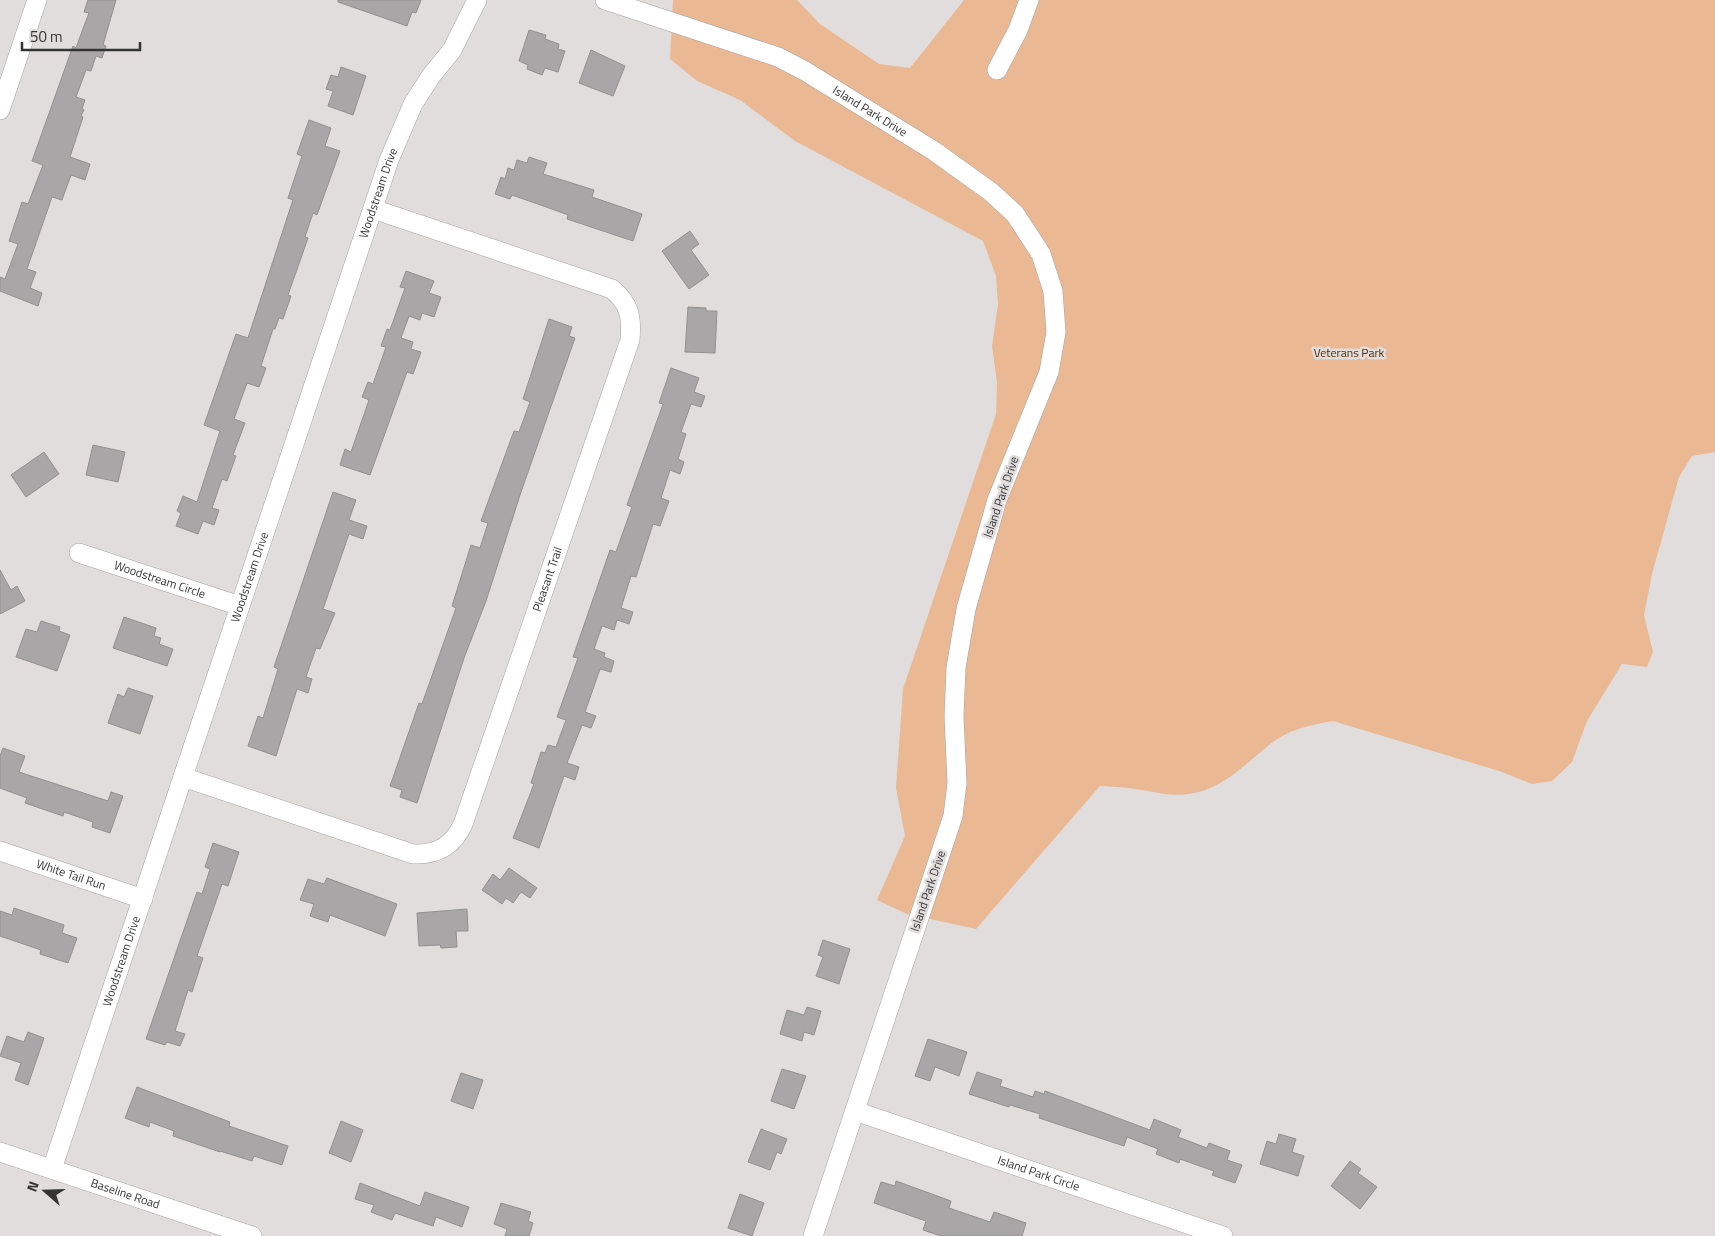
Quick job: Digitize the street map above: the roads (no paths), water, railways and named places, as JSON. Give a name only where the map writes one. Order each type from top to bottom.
[{"type":"street","points":[[0,110],[37,0]]},
{"type":"street","name":"Woodstream Drive","points":[[52,1169],[389,160],[413,104],[431,76],[452,50],[471,16],[477,0]]},
{"type":"street","name":"Island Park Drive","points":[[605,0],[778,57],[805,71],[934,151],[991,192],[1015,214],[1041,254],[1053,291],[1056,332],[1049,372],[997,500],[966,609],[956,668],[954,716],[958,782],[954,816],[813,1236]]},
{"type":"street","points":[[997,70],[1018,30],[1029,0]]},
{"type":"street","name":"Pleasant Trail","points":[[183,777],[413,854],[426,855],[439,851],[451,844],[463,824],[630,340],[631,323],[629,308],[623,298],[612,289],[373,209]]},
{"type":"street","name":"Woodstream Circle","points":[[79,553],[240,606]]},
{"type":"street","name":"White Tail Run","points":[[0,850],[143,899]]},
{"type":"street","name":"Island Park Circle","points":[[855,1111],[1223,1236]]},
{"type":"street","name":"Baseline Road","points":[[0,1152],[252,1236]]},
{"type":"park label","name":"Veterans Park","points":[[1349,353]]}]
